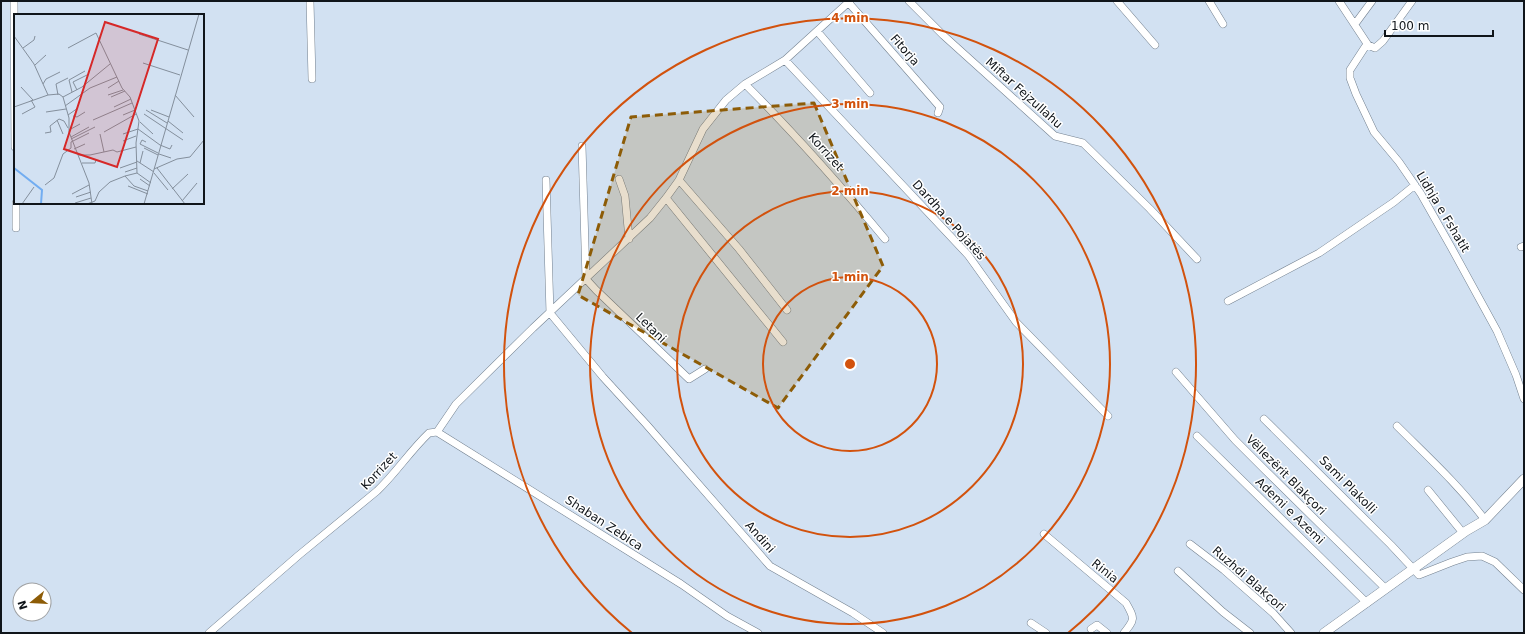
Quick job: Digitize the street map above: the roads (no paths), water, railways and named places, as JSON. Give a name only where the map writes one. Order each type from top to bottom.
[{"type":"street","points":[[14,1],[14,14]]},
{"type":"street","points":[[310,1],[312,79]]},
{"type":"street","name":"Miftar Fejzullahu","points":[[909,1],[943,35],[1055,136],[1083,143],[1150,209],[1196,259]]},
{"type":"street","points":[[1117,1],[1155,46]]},
{"type":"street","points":[[1209,1],[1223,24]]},
{"type":"street","points":[[1339,1],[1368,45],[1375,48],[1380,44],[1412,1]]},
{"type":"street","points":[[1355,24],[1372,1]]},
{"type":"street","name":"Fitorja","points":[[785,60],[849,2],[940,107],[938,113]]},
{"type":"street","points":[[817,31],[870,93]]},
{"type":"street","name":"Lidhja e Fshatit","points":[[1368,45],[1365,46],[1350,70],[1350,78],[1356,94],[1374,132],[1399,162],[1421,194],[1497,332],[1516,375],[1524,399]]},
{"type":"street","name":"Korrizet","points":[[209,633],[299,555],[378,491],[389,480],[410,452],[429,433],[437,432],[456,404],[533,328],[650,218],[679,180],[702,129],[726,100],[745,84],[785,60]]},
{"type":"street","name":"Dardha e Pojatës","points":[[785,60],[968,254],[1016,322],[1108,416]]},
{"type":"street","name":"Korrizet","points":[[745,84],[838,182],[885,239]]},
{"type":"street","points":[[582,146],[586,279]]},
{"type":"street","points":[[619,179],[625,196],[629,239]]},
{"type":"street","points":[[546,180],[550,313]]},
{"type":"street","points":[[679,180],[734,243],[787,310]]},
{"type":"street","points":[[1228,301],[1319,253],[1394,202],[1415,185]]},
{"type":"street","points":[[666,198],[783,342]]},
{"type":"street","points":[[16,204],[16,228]]},
{"type":"street","name":"Letani","points":[[586,279],[689,379],[705,369]]},
{"type":"street","name":"Andini","points":[[550,313],[603,377],[770,566],[853,613],[884,633]]},
{"type":"street","name":"Vëllezërit Blakçori","points":[[1176,372],[1235,440],[1386,589]]},
{"type":"street","name":"Sami Plakolli","points":[[1264,419],[1391,545],[1413,569]]},
{"type":"street","points":[[1396,426],[1473,504],[1485,520]]},
{"type":"street","name":"Shaban Zebica","points":[[437,432],[681,584],[727,616],[758,633]]},
{"type":"street","name":"Ademi e Azemi","points":[[1198,436],[1367,603]]},
{"type":"street","points":[[1324,633],[1463,533],[1485,520],[1523,483]]},
{"type":"street","points":[[1428,490],[1463,533]]},
{"type":"street","name":"Rinia","points":[[1044,534],[1126,603],[1133,616],[1133,622],[1124,633]]},
{"type":"street","name":"Ruzhdi Blakçori","points":[[1190,544],[1224,570],[1273,613],[1290,633]]},
{"type":"street","points":[[1413,569],[1419,575],[1467,557],[1482,556],[1495,562],[1524,590]]},
{"type":"street","points":[[1178,571],[1223,612],[1250,633]]},
{"type":"street","points":[[1030,623],[1046,633]]},
{"type":"street","points":[[1091,629],[1097,625],[1107,633]]}]
